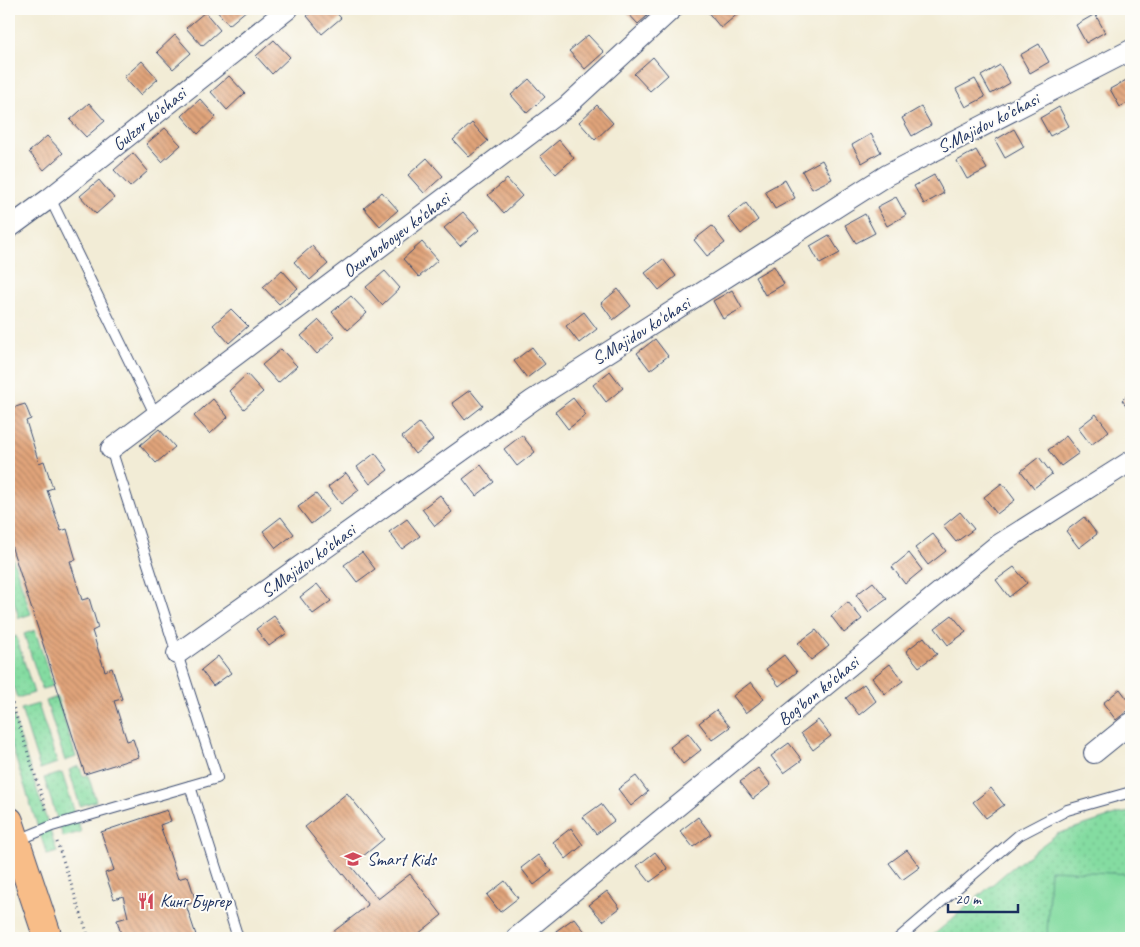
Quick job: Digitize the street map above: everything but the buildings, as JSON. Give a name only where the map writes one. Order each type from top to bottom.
[{"type":"main road","points":[[12,831],[48,938]]},
{"type":"street","name":"Gulzor ko'chasi","points":[[9,228],[50,198],[288,9]]},
{"type":"street","name":"Oxunboboyev ko'chasi","points":[[111,449],[566,106],[672,9]]},
{"type":"street","name":"S.Majidov ko'chasi","points":[[177,654],[533,400],[887,175],[1131,50]]},
{"type":"street","name":"Bog'bon ko'chasi","points":[[516,938],[994,547],[1131,461]]},
{"type":"street","points":[[1094,754],[1131,722]]},
{"type":"lane","points":[[50,198],[156,416]]},
{"type":"lane","points":[[12,831],[52,826],[217,778],[111,449]]},
{"type":"lane","points":[[190,786],[238,938]]},
{"type":"lane","points":[[899,938],[1019,835],[1067,810],[1131,792]]},
{"type":"green space","points":[[13,559],[31,614],[19,618],[9,585],[9,560]]},
{"type":"green space","points":[[35,630],[53,686],[42,689],[24,634]]},
{"type":"green space","points":[[16,636],[34,693],[17,698],[9,673],[9,639]]},
{"type":"green space","points":[[57,697],[76,757],[65,761],[46,701]]},
{"type":"green space","points":[[9,703],[57,852],[47,855],[9,738]]},
{"type":"green space","points":[[38,704],[57,763],[40,769],[21,709]]},
{"type":"green space","points":[[79,766],[83,776],[88,775],[96,801],[80,806],[69,770]]},
{"type":"green space","points":[[62,773],[81,832],[63,837],[44,778]]},
{"type":"green space","points":[[1131,812],[1131,938],[930,938],[1008,871],[1057,834],[1118,814]]},
{"type":"green space","points":[[1050,870],[1131,874],[1131,938],[1047,938]]},
{"type":"place","name":"Smart Kids","points":[[353,859]]},
{"type":"place","name":"Кинг Бургер","points":[[146,901]]}]
